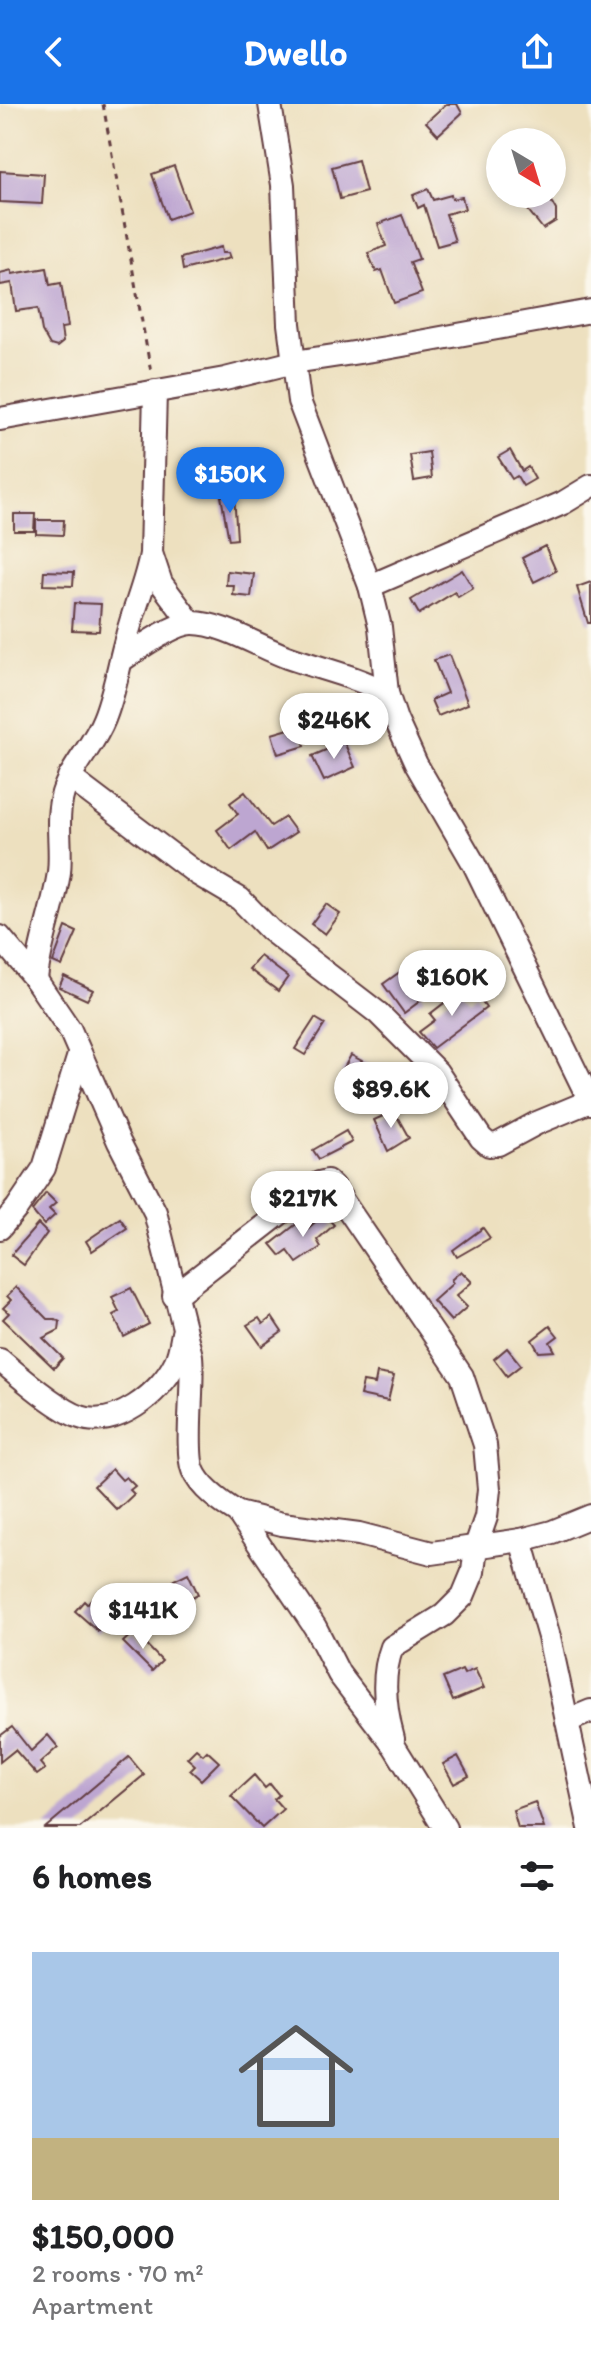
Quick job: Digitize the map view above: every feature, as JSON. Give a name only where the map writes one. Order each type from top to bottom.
[{"type":"street","points":[[69,777],[196,873],[240,899],[270,930],[378,1013],[437,1072],[481,1138],[489,1145],[590,1102],[474,864],[404,742],[387,693],[380,627],[370,586],[299,401],[289,324],[283,185],[270,104]]},
{"type":"street","points":[[0,419],[225,379],[294,362],[591,311]]},
{"type":"street","points":[[36,980],[38,954],[59,874],[59,816],[69,777],[100,727],[151,554],[155,391]]},
{"type":"street","points":[[370,586],[563,503],[591,486]]},
{"type":"street","points":[[151,554],[161,583],[191,623]]},
{"type":"street","points":[[122,660],[156,638],[191,623],[217,628],[289,658],[350,675],[387,693]]},
{"type":"street","points":[[4,952],[36,980],[70,1030],[79,1055],[155,1212],[191,1356],[191,1465],[198,1478],[219,1501],[238,1513],[282,1524],[359,1534],[432,1553],[521,1540],[552,1532],[591,1516]]},
{"type":"street","points":[[0,1228],[44,1168],[79,1055]]},
{"type":"street","points":[[174,1296],[319,1183],[327,1181],[462,1376],[485,1445],[489,1489],[486,1517],[476,1546],[473,1572],[463,1596],[444,1615],[394,1644],[390,1652],[385,1687],[387,1718],[394,1746]]},
{"type":"street","points":[[0,1360],[69,1412],[95,1421],[113,1417],[142,1401],[163,1381],[176,1362],[183,1332]]},
{"type":"street","points":[[238,1513],[315,1627],[339,1674],[394,1746],[445,1828]]},
{"type":"street","points":[[521,1540],[549,1637],[590,1828]]},
{"type":"street","points":[[567,1721],[591,1711]]},
{"type":"path","points":[[103,104],[155,391]]},
{"type":"building","points":[[446,104],[457,104],[462,113],[438,135],[426,122]]},
{"type":"building","points":[[358,160],[366,192],[340,199],[332,167]]},
{"type":"building","points":[[174,166],[190,211],[168,219],[152,174]]},
{"type":"building","points":[[0,171],[44,174],[42,204],[0,202]]},
{"type":"building","points":[[428,189],[433,200],[451,195],[452,199],[462,197],[465,209],[446,214],[455,241],[437,246],[424,205],[418,208],[413,195]]},
{"type":"building","points":[[555,208],[556,221],[543,229],[528,210]]},
{"type":"building","points":[[402,215],[419,259],[410,262],[422,293],[394,303],[382,270],[376,272],[368,253],[386,246],[378,224]]},
{"type":"building","points":[[221,247],[222,253],[228,253],[230,258],[183,270],[181,258]]},
{"type":"building","points":[[47,268],[50,285],[61,283],[68,327],[61,328],[63,342],[57,347],[50,345],[42,331],[38,308],[16,311],[12,283],[0,285],[0,273]]},
{"type":"building","points":[[510,450],[522,471],[528,467],[535,479],[523,486],[517,476],[512,479],[498,457]]},
{"type":"building","points":[[429,452],[432,478],[414,481],[410,455]]},
{"type":"building","points":[[234,494],[237,539],[229,540],[221,496]]},
{"type":"building","points":[[14,514],[35,514],[34,531],[14,531]]},
{"type":"building","points":[[36,520],[64,520],[63,535],[36,534]]},
{"type":"building","points":[[545,546],[556,571],[534,582],[522,558]]},
{"type":"building","points":[[462,570],[473,588],[458,597],[455,592],[419,614],[411,600]]},
{"type":"building","points":[[44,571],[74,572],[73,586],[43,585]]},
{"type":"building","points":[[227,571],[254,574],[251,597],[233,595],[234,585],[226,585]]},
{"type":"building","points":[[591,582],[591,623],[588,623],[577,587]]},
{"type":"building","points":[[74,603],[101,604],[99,631],[72,630]]},
{"type":"building","points":[[449,655],[468,704],[438,716],[431,700],[447,693],[434,660]]},
{"type":"building","points":[[299,726],[305,746],[278,754],[272,734]]},
{"type":"building","points":[[344,742],[355,767],[324,781],[312,756]]},
{"type":"building","points":[[245,792],[271,826],[285,817],[296,832],[267,851],[255,832],[231,850],[217,830],[238,814],[230,803]]},
{"type":"building","points":[[326,904],[340,914],[325,934],[311,924]]},
{"type":"building","points":[[66,927],[77,932],[62,966],[53,962]]},
{"type":"building","points":[[260,956],[288,977],[278,991],[249,969]]},
{"type":"building","points":[[404,969],[424,998],[404,1013],[383,984]]},
{"type":"building","points":[[64,976],[93,990],[87,1000],[59,987]]},
{"type":"building","points":[[461,990],[469,1000],[476,994],[486,1008],[433,1048],[419,1032],[435,1020],[430,1014]]},
{"type":"building","points":[[315,1018],[325,1024],[305,1055],[295,1049]]},
{"type":"building","points":[[351,1055],[369,1065],[353,1093],[338,1085]]},
{"type":"building","points":[[394,1111],[409,1138],[388,1151],[374,1120]]},
{"type":"building","points":[[346,1131],[352,1142],[319,1159],[313,1150]]},
{"type":"building","points":[[46,1193],[56,1203],[49,1209],[55,1215],[44,1225],[32,1211]]},
{"type":"building","points":[[324,1214],[334,1225],[317,1240],[321,1247],[297,1263],[288,1251],[281,1256],[271,1244],[299,1222],[306,1230]]},
{"type":"building","points":[[120,1218],[127,1228],[92,1251],[86,1241]]},
{"type":"building","points":[[38,1224],[47,1233],[24,1265],[11,1255]]},
{"type":"building","points":[[483,1228],[490,1238],[457,1257],[453,1250]]},
{"type":"building","points":[[461,1271],[472,1282],[456,1296],[467,1307],[451,1321],[433,1301]]},
{"type":"building","points":[[16,1287],[47,1319],[60,1322],[59,1330],[43,1338],[63,1358],[54,1368],[3,1319],[9,1313],[3,1308],[11,1300],[7,1296]]},
{"type":"building","points":[[131,1288],[149,1324],[124,1337],[113,1315],[119,1312],[112,1297]]},
{"type":"building","points":[[272,1317],[282,1332],[262,1346],[247,1325],[259,1318],[263,1324]]},
{"type":"building","points":[[550,1326],[558,1336],[550,1342],[555,1351],[539,1352],[532,1340]]},
{"type":"building","points":[[507,1348],[521,1365],[507,1376],[494,1359]]},
{"type":"building","points":[[377,1373],[394,1376],[388,1401],[360,1395],[363,1382],[375,1384]]},
{"type":"building","points":[[112,1469],[122,1480],[126,1477],[135,1486],[130,1490],[134,1494],[117,1510],[94,1486]]},
{"type":"building","points":[[188,1573],[198,1594],[167,1610],[159,1595],[177,1586],[174,1580]]},
{"type":"building","points":[[100,1595],[117,1611],[98,1631],[75,1611],[84,1601],[87,1604]]},
{"type":"building","points":[[134,1632],[162,1661],[152,1671],[123,1642]]},
{"type":"building","points":[[475,1669],[484,1688],[453,1701],[443,1678],[462,1670],[464,1674]]},
{"type":"building","points":[[12,1727],[31,1751],[48,1735],[58,1747],[40,1763],[45,1769],[37,1775],[15,1750],[0,1762],[0,1736]]},
{"type":"building","points":[[196,1749],[203,1755],[207,1751],[219,1762],[201,1780],[190,1770],[195,1765],[187,1758]]},
{"type":"building","points":[[458,1756],[469,1776],[454,1784],[443,1764]]},
{"type":"building","points":[[129,1757],[144,1775],[80,1828],[45,1828]]},
{"type":"building","points":[[254,1775],[265,1788],[270,1784],[279,1795],[274,1799],[283,1809],[262,1828],[231,1796]]},
{"type":"building","points":[[535,1802],[544,1828],[518,1828],[513,1810]]}]
